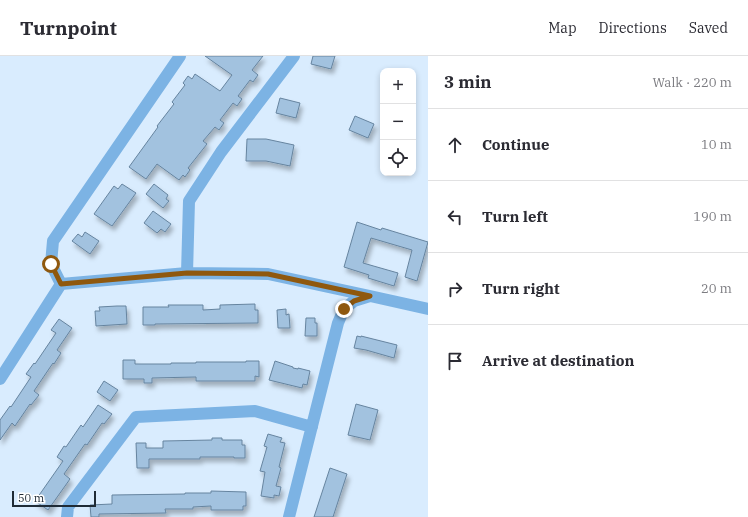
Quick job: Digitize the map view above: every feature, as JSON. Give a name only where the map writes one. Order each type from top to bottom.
[{"type":"street","points":[[61,284],[51,264],[53,241],[180,56]]},
{"type":"street","points":[[187,273],[189,201],[221,152],[294,56]]},
{"type":"street","points":[[61,284],[187,273],[268,274],[428,309]]},
{"type":"street","points":[[0,379],[61,284]]},
{"type":"street","points":[[288,517],[338,322],[344,309],[354,301],[370,296]]},
{"type":"street","points":[[67,517],[68,507],[136,417],[256,411],[312,427]]},
{"type":"building","points":[[205,56],[263,56],[252,70],[258,75],[253,82],[250,80],[238,96],[242,99],[237,106],[233,103],[220,120],[224,123],[219,130],[215,127],[203,141],[207,144],[188,168],[190,170],[185,177],[183,175],[179,180],[157,164],[146,179],[129,167],[174,104],[172,102],[185,85],[183,83],[188,76],[192,79],[195,74],[220,91],[232,75]]},
{"type":"building","points":[[313,56],[335,56],[331,69],[311,64]]},
{"type":"building","points":[[280,98],[300,103],[296,118],[276,113]]},
{"type":"building","points":[[355,116],[374,124],[368,138],[349,130]]},
{"type":"building","points":[[247,139],[266,139],[294,145],[290,166],[266,161],[246,161]]},
{"type":"building","points":[[122,184],[136,193],[112,226],[94,214],[114,186],[118,189]]},
{"type":"building","points":[[154,184],[168,195],[166,199],[169,201],[163,208],[146,194]]},
{"type":"building","points":[[153,211],[171,224],[165,232],[161,229],[157,233],[144,223]]},
{"type":"building","points":[[357,222],[428,242],[417,281],[405,277],[412,250],[371,238],[363,263],[398,273],[394,286],[368,278],[369,275],[344,267]]},
{"type":"building","points":[[85,232],[99,241],[90,254],[72,241],[78,234],[82,237]]},
{"type":"building","points":[[255,304],[255,310],[258,310],[258,323],[143,325],[143,307],[203,305],[203,310],[220,309],[220,305]]},
{"type":"building","points":[[126,306],[127,324],[96,326],[95,311],[100,311],[99,307]]},
{"type":"building","points":[[286,309],[286,315],[289,314],[290,328],[278,328],[277,310]]},
{"type":"building","points":[[306,318],[315,318],[315,323],[317,323],[317,336],[305,336]]},
{"type":"building","points":[[59,319],[72,328],[57,350],[61,353],[34,391],[39,395],[31,405],[30,404],[15,426],[12,423],[0,440],[0,420],[10,406],[11,407],[31,377],[26,374],[34,363],[35,364],[56,333],[51,330]]},
{"type":"building","points":[[357,336],[397,345],[394,358],[354,348]]},
{"type":"building","points":[[123,360],[135,360],[135,364],[259,361],[259,377],[255,376],[255,381],[196,381],[196,377],[152,378],[152,383],[144,383],[144,379],[123,379]]},
{"type":"building","points":[[275,361],[293,368],[310,371],[307,385],[303,384],[302,388],[269,380]]},
{"type":"building","points":[[104,381],[118,390],[110,401],[97,392]]},
{"type":"building","points":[[356,404],[378,410],[370,440],[348,435]]},
{"type":"building","points":[[98,405],[112,414],[104,424],[102,423],[87,445],[85,444],[64,474],[70,479],[48,510],[35,501],[63,461],[57,457],[64,446],[66,447],[81,425],[83,427]]},
{"type":"building","points":[[268,434],[282,438],[280,442],[285,443],[279,467],[281,468],[276,486],[281,487],[279,496],[274,495],[274,498],[261,496],[265,472],[260,471],[267,447],[264,446]]},
{"type":"building","points":[[212,438],[222,438],[222,440],[242,440],[242,445],[245,445],[245,458],[200,457],[200,459],[149,459],[149,468],[137,468],[136,443],[146,443],[146,448],[163,448],[163,441],[212,440]]},
{"type":"building","points":[[330,468],[347,474],[333,517],[314,517]]},
{"type":"building","points":[[211,491],[246,492],[246,506],[243,506],[243,510],[211,510],[211,506],[193,507],[193,509],[165,509],[166,513],[99,514],[99,517],[91,517],[90,505],[112,504],[112,495],[211,493]]},
{"type":"route","points":[[51,264],[61,284],[187,273],[268,274],[370,296],[354,301],[344,309]]}]
